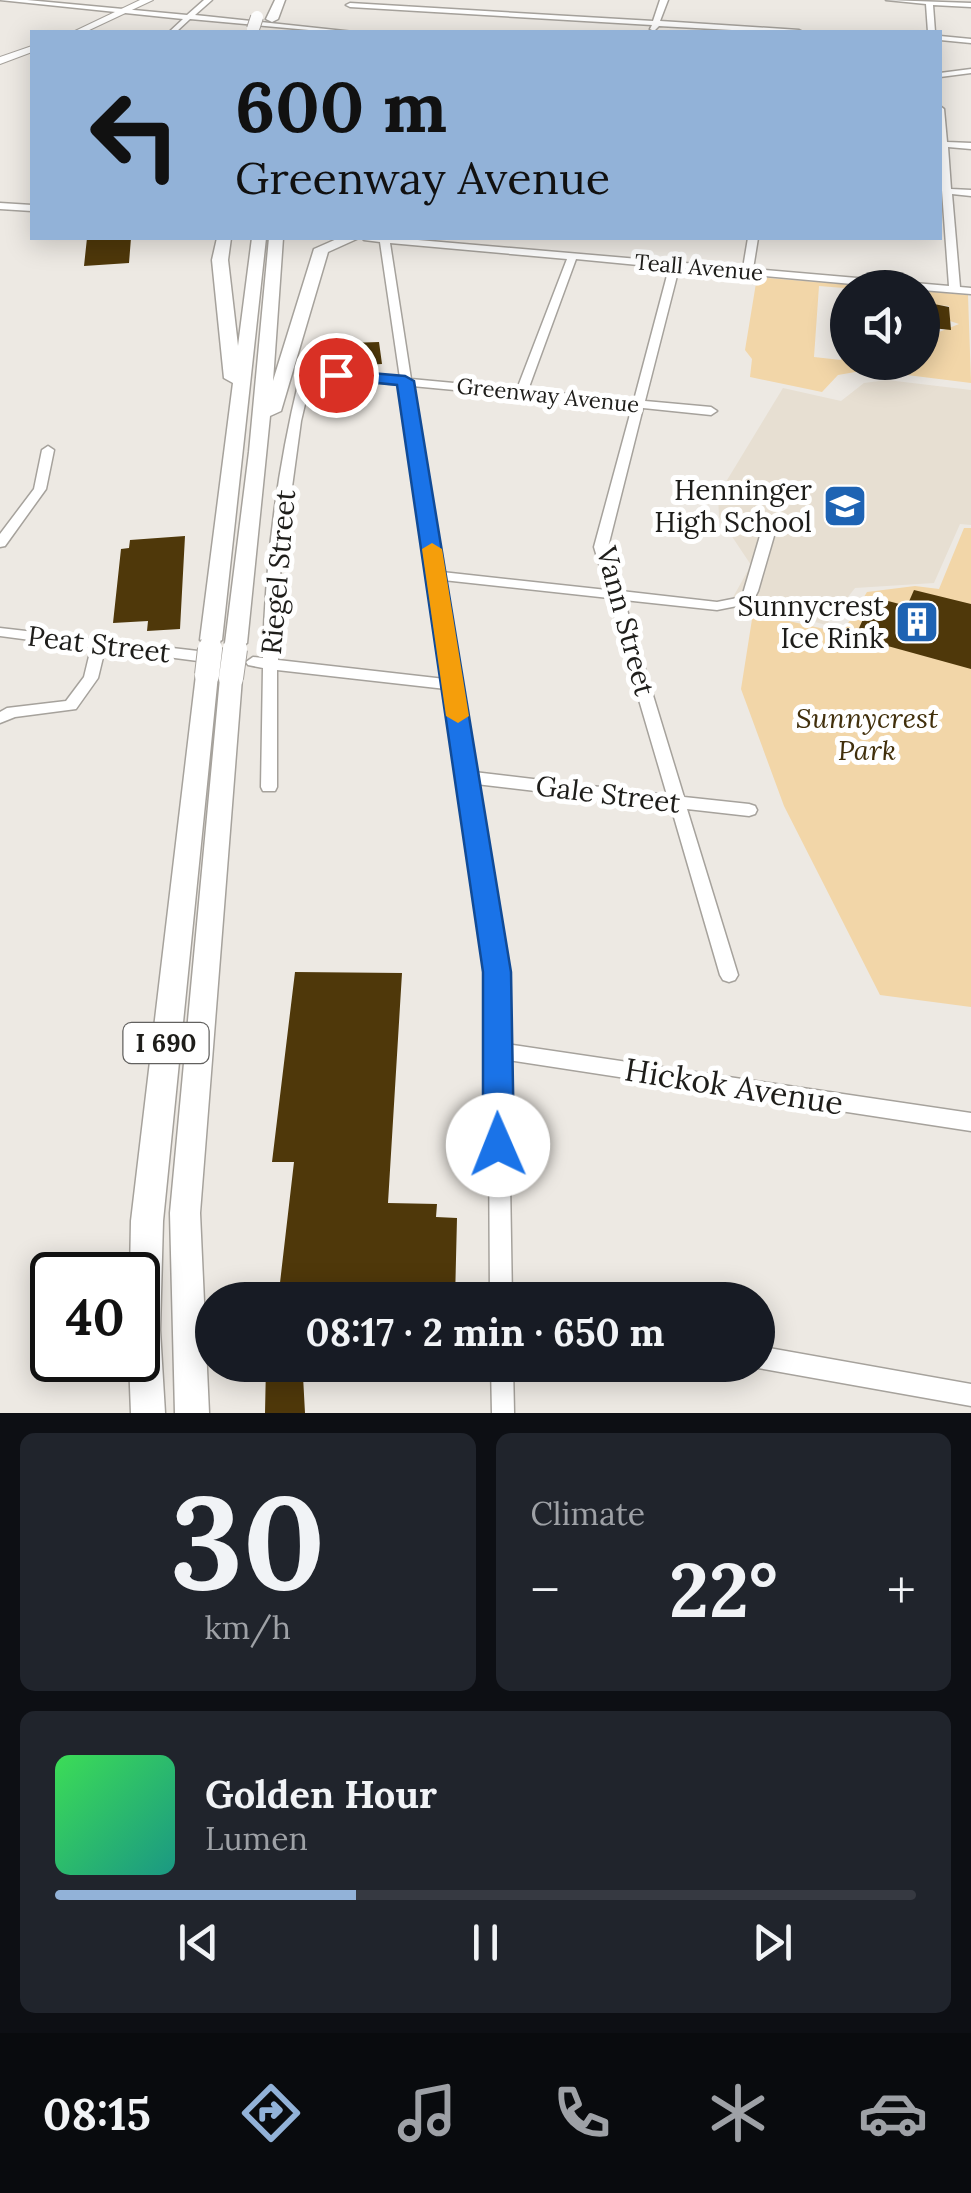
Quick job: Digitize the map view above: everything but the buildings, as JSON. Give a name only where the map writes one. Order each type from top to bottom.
[{"type":"highway","points":[[254,26],[266,0]]},
{"type":"highway","points":[[270,27],[280,0]]},
{"type":"highway","points":[[221,240],[234,434]]},
{"type":"highway","name":"I 690","points":[[192,1413],[185,1213],[234,434],[267,240]]},
{"type":"highway","name":"I 690","points":[[148,1413],[144,1330],[147,1221],[220,662],[236,643],[258,452],[267,240]]},
{"type":"highway","points":[[308,240],[309,279]]},
{"type":"highway","points":[[258,452],[321,249],[346,240]]},
{"type":"main road","points":[[83,30],[148,0]]},
{"type":"main road","points":[[0,61],[30,50]]},
{"type":"street","points":[[0,8],[7,0],[330,30]]},
{"type":"street","points":[[104,9],[116,0]]},
{"type":"street","points":[[174,30],[208,0]]},
{"type":"street","points":[[654,28],[664,0]]},
{"type":"street","points":[[890,0],[971,5]]},
{"type":"street","points":[[929,1],[931,30]]},
{"type":"street","points":[[352,30],[350,2],[654,28],[726,30]]},
{"type":"street","points":[[942,38],[971,41]]},
{"type":"street","points":[[942,75],[971,71]]},
{"type":"street","points":[[942,126],[947,191],[945,226],[955,290]]},
{"type":"street","points":[[944,144],[971,146]]},
{"type":"street","points":[[947,191],[971,192]]},
{"type":"street","points":[[0,206],[30,208]]},
{"type":"street","points":[[384,240],[497,972],[501,1282]]},
{"type":"street","name":"Teall Avenue","points":[[405,240],[971,291]]},
{"type":"street","points":[[522,392],[586,240]]},
{"type":"street","points":[[748,271],[753,240]]},
{"type":"street","name":"Vann Street","points":[[675,265],[601,547],[729,974]]},
{"type":"street","name":"Greenway Avenue","points":[[324,374],[711,412]]},
{"type":"street","name":"Riegel Street","points":[[269,787],[275,553],[305,380],[324,374]]},
{"type":"street","points":[[0,543],[40,488],[48,450]]},
{"type":"street","points":[[436,575],[716,606],[743,603],[751,592],[769,529]]},
{"type":"street","name":"Peat Street","points":[[0,632],[220,662],[453,685]]},
{"type":"street","points":[[0,718],[12,712],[71,705],[90,678],[99,644]]},
{"type":"street","name":"Gale Street","points":[[467,778],[749,810]]},
{"type":"street","name":"Hickok Avenue","points":[[498,1051],[971,1122]]},
{"type":"street","points":[[775,1360],[971,1394]]},
{"type":"street","points":[[502,1382],[503,1413]]},
{"type":"shaded area","name":"Henninger High School","points":[[887,380],[971,390],[971,525],[960,524],[934,583],[855,588],[826,625],[732,599],[751,565],[719,517],[718,495],[783,388],[841,401],[864,383]]},
{"type":"green space","points":[[757,277],[830,283],[830,287],[819,286],[814,357],[830,359],[830,380],[833,380],[822,392],[750,377],[752,359],[745,350]]},
{"type":"green space","points":[[940,293],[968,295],[971,383],[940,379],[940,332],[959,324],[950,321],[949,306],[940,305]]},
{"type":"green space","name":"Sunnycrest Park","points":[[964,528],[971,528],[971,1007],[880,995],[784,806],[741,689],[753,613],[842,633],[867,592],[915,586],[939,589]]},
{"type":"slow traffic","points":[[432,549],[458,716]]},
{"type":"place","name":"Henninger High School","points":[[845,506]]},
{"type":"place","name":"Sunnycrest Ice Rink","points":[[917,622]]},
{"type":"route","points":[[336,375],[405,381],[492,929],[497,972],[498,1145]]}]
